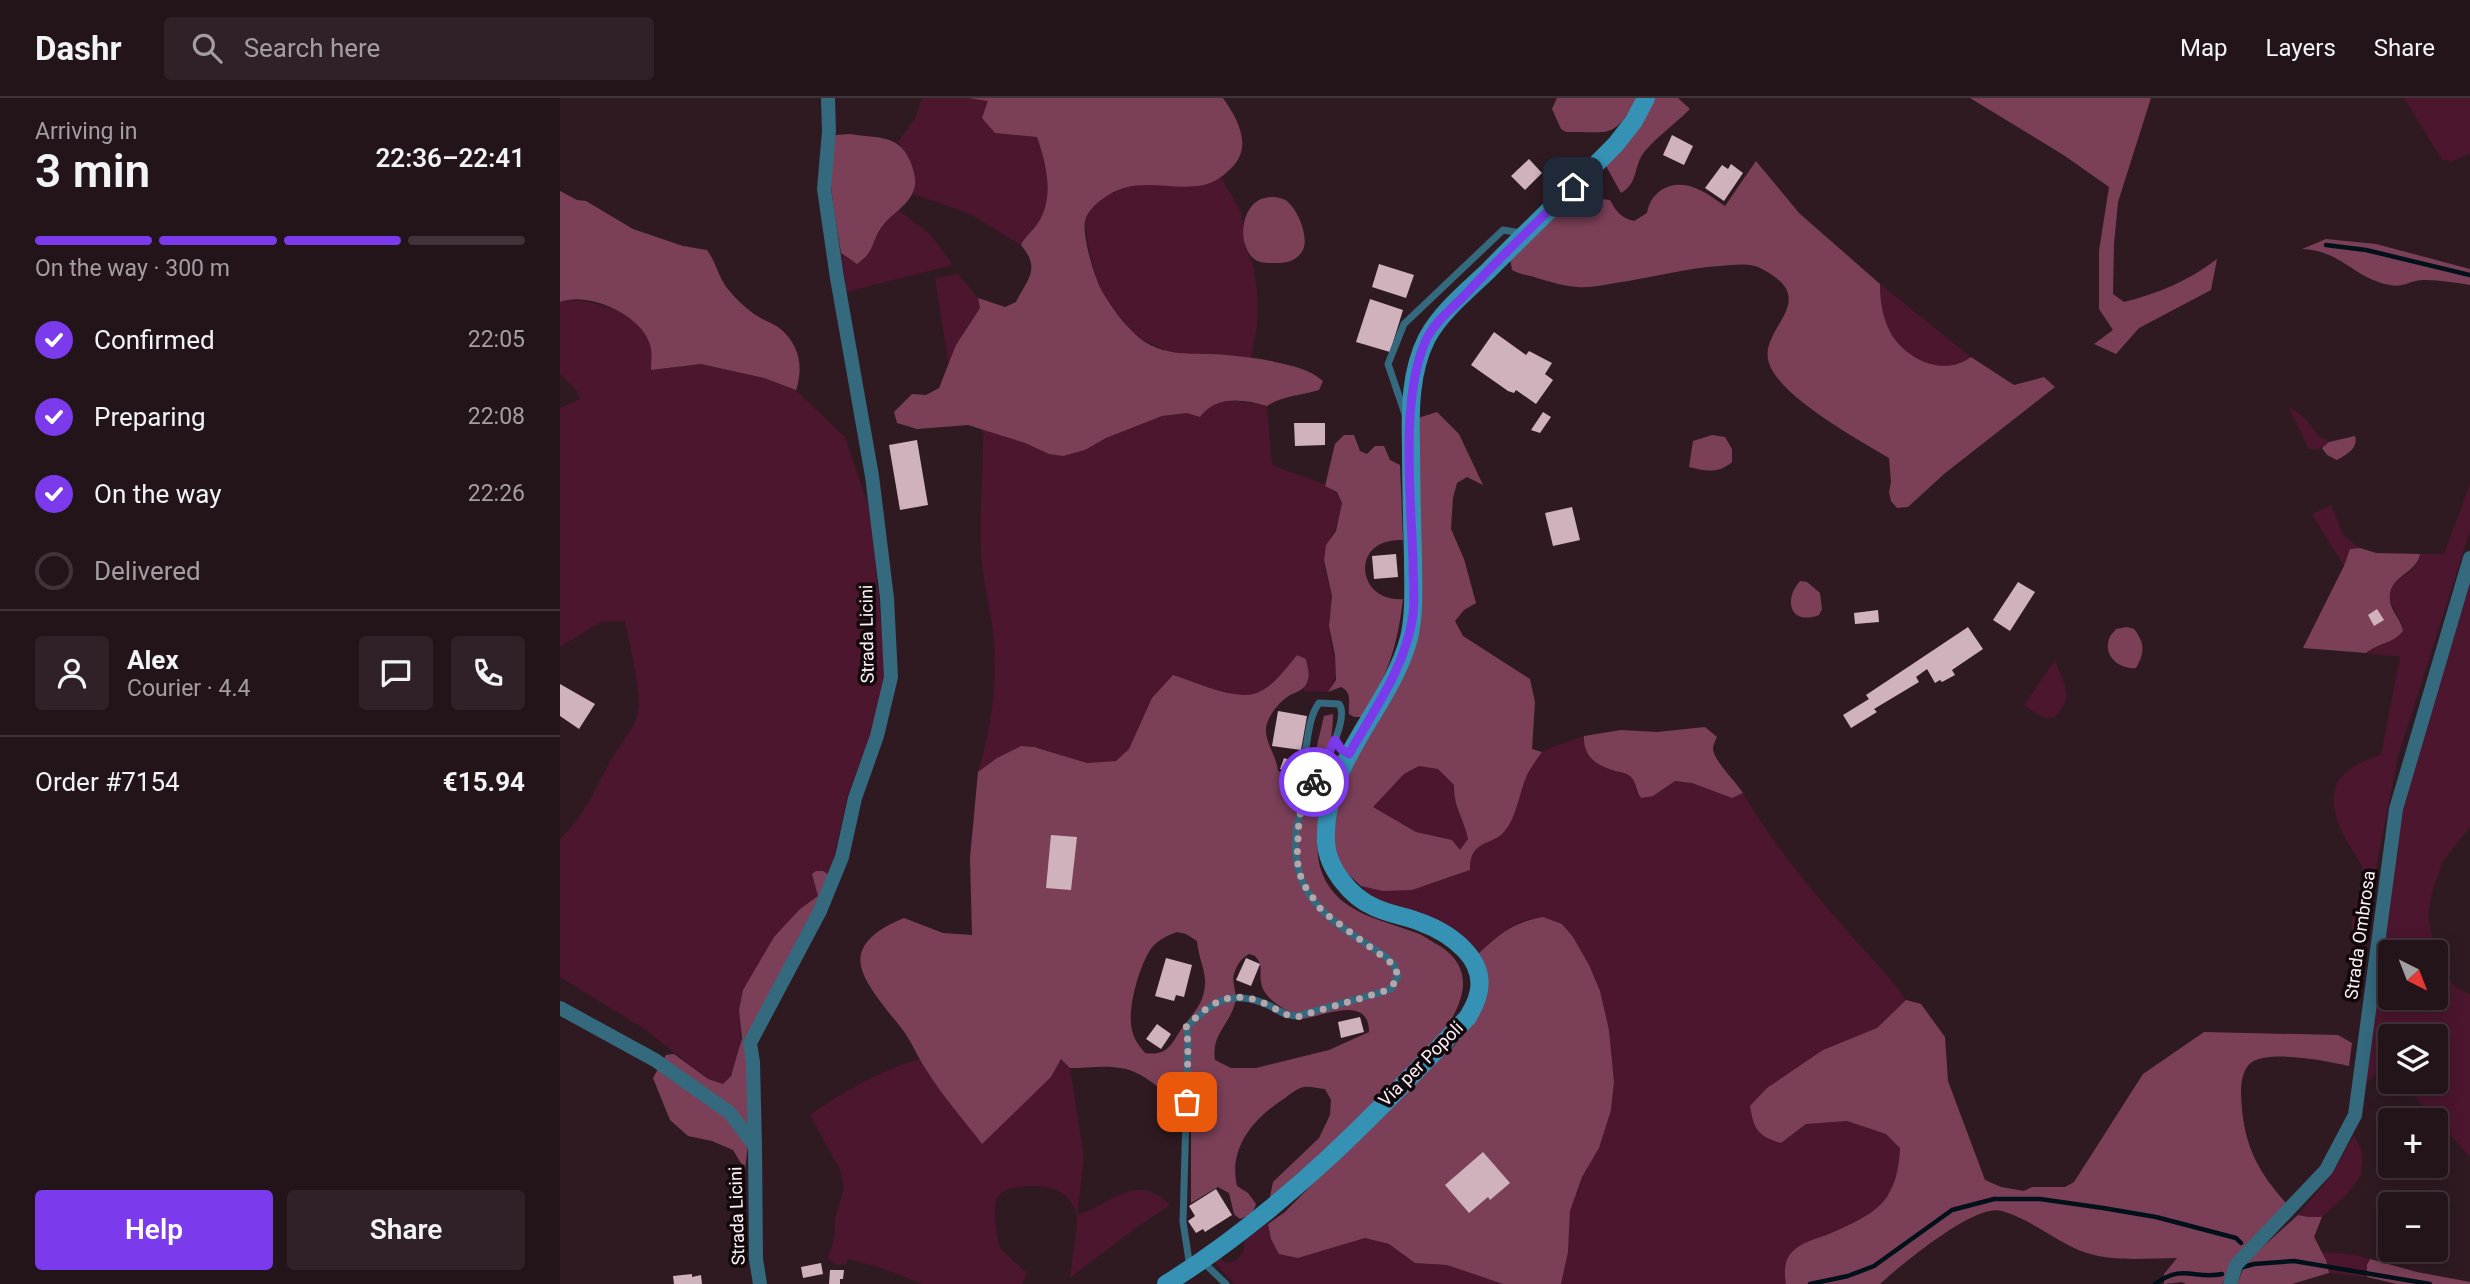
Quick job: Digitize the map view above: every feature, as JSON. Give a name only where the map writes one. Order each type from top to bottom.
[{"type":"main road","name":"Via per Popoli","points":[[1166,1284],[1285,1198],[1322,1165],[1468,1017],[1478,998],[1480,981],[1476,965],[1464,948],[1438,930],[1376,908],[1352,892],[1331,862],[1325,837],[1329,801],[1349,754],[1393,677],[1409,637],[1414,601],[1410,430],[1413,386],[1427,337],[1459,300],[1616,144],[1634,121],[1646,98]]},
{"type":"street","name":"Strada Licini","points":[[760,1284],[756,1259],[753,1062],[750,1044],[820,911],[842,857],[855,798],[877,736],[891,677],[887,597],[872,476],[824,189],[829,129],[828,98]]},
{"type":"street","name":"Strada Ombrosa","points":[[2230,1284],[2236,1265],[2326,1170],[2355,1115],[2396,809],[2470,558]]},
{"type":"street","name":"Strada Licini","points":[[560,1008],[655,1060],[730,1113],[755,1146]]},
{"type":"lane","points":[[1410,430],[1388,364],[1404,324],[1503,230],[1525,234]]},
{"type":"lane","points":[[1226,1284],[1196,1264],[1183,1222],[1188,1043],[1186,1027],[1216,1002],[1232,998],[1247,997],[1286,1016],[1297,1017],[1391,989],[1398,976],[1394,965],[1387,958],[1322,911],[1302,882],[1297,860],[1299,817],[1335,740],[1342,708],[1339,704],[1319,703],[1313,715],[1304,759]]},
{"type":"lane","points":[[1335,740],[1341,749],[1349,754]]},
{"type":"shaded area","points":[[922,98],[989,101],[995,133],[1037,137],[1046,169],[1048,191],[1038,223],[1021,245],[968,213],[913,194],[912,166],[898,142],[915,118]]},
{"type":"shaded area","points":[[968,98],[1223,98],[1242,135],[1236,163],[1225,174],[1204,185],[1139,185],[1126,187],[1101,200],[1091,209],[1085,221],[1085,237],[1093,268],[1106,299],[1131,330],[1146,343],[1179,353],[1227,355],[1294,367],[1323,381],[1319,390],[1267,406],[1230,401],[1214,405],[1200,417],[1187,413],[1162,416],[1106,438],[1085,450],[1063,456],[1049,454],[1025,443],[968,425],[917,429],[897,423],[894,412],[912,394],[926,395],[939,388],[956,345],[980,308],[978,298],[1005,307],[1016,302],[1028,280],[1031,267],[1027,253],[1021,245],[1038,223],[1046,202],[1046,169],[1037,137],[995,133],[982,118],[988,101]]},
{"type":"shaded area","points":[[1557,98],[1639,98],[1622,121],[1609,131],[1566,132],[1561,129],[1552,109]]},
{"type":"shaded area","points":[[1652,98],[1678,98],[1690,109],[1645,151],[1631,184],[1621,193],[1606,166]]},
{"type":"shaded area","points":[[1970,98],[2151,98],[2118,202],[2113,294],[2124,302],[2149,295],[2184,280],[2217,259],[2211,290],[2139,328],[2116,354],[2094,344],[2113,330],[2099,309],[2099,251],[2109,187],[2065,156]]},
{"type":"shaded area","points":[[2404,98],[2470,98],[2470,154],[2450,162],[2448,159],[2443,161]]},
{"type":"shaded area","points":[[836,135],[888,139],[895,143],[907,155],[915,179],[911,197],[884,224],[871,250],[857,264],[841,253],[831,178],[832,148]]},
{"type":"shaded area","points":[[1756,161],[1799,213],[1880,284],[1881,304],[1887,325],[1900,346],[1909,353],[1929,364],[1940,366],[1961,363],[1971,357],[2014,385],[2044,377],[2055,387],[1944,474],[1908,507],[1897,508],[1891,501],[1889,458],[1840,429],[1804,403],[1776,376],[1769,363],[1768,350],[1788,304],[1788,292],[1780,281],[1762,269],[1741,264],[1707,267],[1583,287],[1557,284],[1512,270],[1510,258],[1571,199],[1610,200],[1620,214],[1634,221],[1647,213],[1649,205],[1658,193],[1671,186],[1695,188],[1725,206]]},
{"type":"shaded area","points":[[1221,177],[1241,212],[1246,248],[1253,265],[1257,290],[1257,326],[1251,358],[1184,355],[1162,349],[1137,337],[1110,305],[1098,285],[1088,245],[1085,221],[1093,206],[1109,194],[1134,185],[1205,185]]},
{"type":"shaded area","points":[[560,191],[577,200],[586,201],[633,229],[683,246],[707,250],[734,296],[746,308],[778,327],[791,340],[798,356],[800,372],[796,390],[764,378],[701,364],[651,370],[649,342],[635,322],[598,302],[571,299],[560,302]]},
{"type":"shaded area","points":[[1275,197],[1288,202],[1296,213],[1303,227],[1304,248],[1299,256],[1290,261],[1260,262],[1252,257],[1245,243],[1245,218],[1259,200]]},
{"type":"shaded area","points":[[898,210],[931,235],[953,265],[846,292],[841,253],[851,261],[876,237],[883,225]]},
{"type":"shaded area","points":[[2326,239],[2376,244],[2470,269],[2470,285],[2427,280],[2390,285],[2373,280],[2327,254],[2302,249]]},
{"type":"shaded area","points":[[958,274],[978,298],[980,308],[956,345],[949,367],[935,278]]},
{"type":"shaded area","points":[[1880,284],[1971,357],[1961,363],[1940,366],[1919,359],[1900,346],[1887,324],[1881,304]]},
{"type":"shaded area","points":[[566,300],[603,305],[636,322],[650,343],[652,370],[701,364],[764,378],[796,390],[845,437],[871,514],[886,680],[872,731],[848,795],[834,857],[827,874],[823,871],[818,896],[796,914],[769,950],[743,993],[739,1052],[731,1074],[723,1084],[707,1079],[646,1030],[560,977],[560,839],[576,822],[588,803],[631,728],[639,706],[625,621],[601,622],[560,647],[560,408],[580,399],[577,391],[560,374],[560,302]]},
{"type":"shaded area","points":[[1226,399],[1267,406],[1272,464],[1327,486],[1339,497],[1341,513],[1327,546],[1324,562],[1331,597],[1329,625],[1336,667],[1328,692],[1302,691],[1309,679],[1306,659],[1297,655],[1269,686],[1248,695],[1227,693],[1173,675],[1129,749],[1117,761],[1087,763],[1034,747],[1021,746],[997,758],[978,772],[990,721],[995,668],[981,547],[983,429],[1049,454],[1085,450],[1106,438],[1162,416],[1187,413]]},
{"type":"shaded area","points":[[2288,406],[2304,417],[2319,436],[2329,442],[2320,449],[2309,449]]},
{"type":"shaded area","points":[[1437,412],[1459,434],[1483,485],[1467,477],[1457,483],[1453,498],[1451,529],[1464,559],[1476,603],[1464,610],[1455,621],[1463,636],[1530,679],[1535,702],[1532,749],[1542,752],[1527,775],[1508,826],[1499,836],[1477,848],[1473,853],[1470,870],[1412,890],[1383,891],[1361,886],[1339,866],[1333,845],[1331,811],[1412,646],[1418,418]],"holes":[[[1419,766],[1438,769],[1454,785],[1455,799],[1468,839],[1460,850],[1452,840],[1416,832],[1373,807],[1404,774]]]},
{"type":"shaded area","points":[[1344,435],[1354,435],[1360,451],[1367,454],[1375,446],[1384,446],[1390,460],[1400,465],[1403,540],[1386,542],[1374,549],[1367,558],[1365,570],[1368,581],[1376,591],[1387,597],[1403,599],[1401,616],[1385,675],[1361,717],[1349,714],[1349,699],[1345,689],[1341,687],[1328,692],[1336,680],[1335,655],[1329,626],[1332,596],[1324,560],[1326,545],[1336,531],[1342,503],[1337,492],[1325,486],[1335,444]]},
{"type":"shaded area","points":[[1712,435],[1725,437],[1732,449],[1732,462],[1716,470],[1689,467],[1693,441]]},
{"type":"shaded area","points":[[2355,436],[2353,448],[2337,460],[2327,455],[2322,448],[2329,442]]},
{"type":"shaded area","points":[[2470,484],[2470,531],[2399,753],[2377,862],[2375,891],[2361,974],[2354,951],[2352,927],[2362,868],[2335,814],[2335,789],[2350,769],[2381,755],[2400,657],[2366,653],[2374,647],[2384,645],[2402,623],[2393,607],[2390,595],[2392,587],[2417,564],[2420,554],[2444,554]]},
{"type":"shaded area","points":[[2331,505],[2344,536],[2360,548],[2350,550],[2344,566],[2312,514]]},
{"type":"shaded area","points":[[2360,548],[2376,553],[2420,554],[2418,561],[2397,580],[2390,592],[2391,604],[2403,631],[2395,639],[2366,653],[2303,648],[2350,549]]},
{"type":"shaded area","points":[[2470,578],[2470,827],[2443,861],[2432,892],[2428,915],[2433,940],[2381,940],[2399,810]]},
{"type":"shaded area","points":[[1800,581],[1807,582],[1820,593],[1822,609],[1819,615],[1801,617],[1792,609],[1792,596]]},
{"type":"shaded area","points":[[2116,629],[2134,629],[2142,644],[2141,658],[2136,668],[2124,667],[2114,661],[2108,651],[2111,635]]},
{"type":"shaded area","points":[[1297,655],[1306,659],[1309,678],[1302,689],[1280,703],[1266,728],[1278,771],[1305,779],[1312,767],[1324,716],[1333,714],[1331,772],[1318,831],[1320,867],[1326,882],[1346,904],[1373,918],[1420,934],[1453,957],[1460,968],[1462,992],[1445,1030],[1437,1042],[1268,1206],[1273,1182],[1319,1138],[1330,1115],[1331,1100],[1325,1089],[1304,1087],[1263,1115],[1246,1135],[1236,1159],[1237,1186],[1248,1193],[1256,1204],[1250,1214],[1240,1219],[1234,1214],[1229,1193],[1218,1187],[1191,1203],[1191,1118],[1158,1087],[1130,1070],[1107,1067],[1070,1068],[1061,1059],[1051,1077],[982,1144],[940,1090],[906,1034],[867,982],[861,966],[861,957],[867,941],[904,918],[943,933],[972,935],[970,858],[978,772],[997,758],[1021,746],[1034,747],[1087,763],[1116,761],[1129,749],[1152,698],[1173,675],[1227,693],[1248,695],[1269,686]],"holes":[[[1177,932],[1197,941],[1205,979],[1203,996],[1196,1010],[1166,1049],[1154,1054],[1145,1053],[1132,1030],[1131,1011],[1135,988],[1150,950],[1159,941]],[[1249,954],[1255,956],[1259,963],[1261,982],[1266,994],[1283,1009],[1302,1019],[1354,1010],[1367,1020],[1369,1032],[1329,1050],[1256,1068],[1231,1068],[1215,1060],[1214,1051],[1218,1037],[1235,1003],[1234,975],[1239,963]]]},
{"type":"shaded area","points":[[2055,660],[2066,697],[2061,710],[2054,718],[2046,718],[2024,705]]},
{"type":"shaded area","points":[[1705,727],[1717,737],[1713,748],[1717,759],[1743,793],[1732,798],[1692,783],[1675,781],[1653,796],[1641,798],[1631,777],[1597,763],[1588,755],[1584,743],[1584,736],[1621,730],[1657,732]]},
{"type":"shaded area","points":[[1584,736],[1585,749],[1590,758],[1605,767],[1629,775],[1635,782],[1637,793],[1653,796],[1675,781],[1692,783],[1732,798],[1743,793],[1802,878],[1906,1000],[1877,1028],[1844,1042],[1781,1143],[1806,1124],[1847,1121],[1886,1134],[1900,1148],[1894,1184],[1883,1202],[1870,1213],[1795,1249],[1786,1264],[1786,1284],[1561,1284],[1568,1252],[1570,1211],[1582,1177],[1599,1148],[1611,1110],[1614,1082],[1609,1030],[1562,924],[1548,920],[1526,920],[1497,937],[1478,954],[1375,904],[1361,886],[1404,889],[1441,881],[1469,870],[1475,851],[1503,834],[1526,778],[1542,752]]},
{"type":"shaded area","points":[[1419,766],[1438,769],[1454,785],[1455,799],[1468,839],[1460,850],[1452,840],[1416,832],[1372,807],[1404,774]]},
{"type":"shaded area","points":[[816,871],[829,875],[752,1054],[750,1129],[745,1170],[733,1150],[712,1141],[688,1136],[670,1120],[653,1078],[666,1055],[674,1054],[708,1079],[723,1084],[731,1076],[742,1038],[739,1010],[743,990],[774,937],[800,909],[818,896],[812,874]]},
{"type":"shaded area","points":[[1543,917],[1562,924],[1589,965],[1600,991],[1609,1030],[1614,1082],[1611,1110],[1599,1148],[1582,1177],[1570,1211],[1568,1252],[1561,1284],[1503,1284],[1447,1265],[1415,1263],[1389,1244],[1365,1238],[1298,1258],[1279,1254],[1271,1239],[1268,1224],[1285,1212],[1404,1091],[1454,1046],[1477,1014],[1478,954],[1507,930]]},
{"type":"shaded area","points":[[2378,961],[2378,1010],[2448,1010],[2448,975],[2454,986],[2470,995],[2470,1157],[2448,1133],[2448,1108],[2426,1108],[2413,1094],[2448,1094],[2448,1024],[2378,1024],[2378,1072],[2373,1078],[2361,1084]]},
{"type":"shaded area","points":[[1906,1000],[1921,1004],[1945,1037],[1948,1081],[1985,1180],[2001,1187],[2024,1191],[2032,1187],[2065,1187],[2074,1182],[2143,1074],[2204,1032],[2338,1035],[2352,1043],[2349,1066],[2300,1058],[2272,1057],[2252,1062],[2246,1068],[2242,1080],[2242,1109],[2252,1153],[2266,1178],[2287,1204],[2243,1251],[2222,1284],[2164,1284],[2164,1274],[2177,1258],[2120,1259],[2098,1256],[2067,1245],[2021,1218],[1995,1210],[1978,1215],[1949,1231],[1880,1284],[1786,1284],[1786,1264],[1795,1249],[1862,1218],[1883,1202],[1895,1178],[1900,1148],[1886,1134],[1847,1121],[1806,1124],[1781,1143],[1758,1131],[1750,1106],[1767,1088],[1823,1050],[1877,1028]]},
{"type":"shaded area","points":[[1061,1058],[1070,1068],[1084,1157],[1077,1215],[1135,1190],[1146,1190],[1158,1195],[1170,1205],[1070,1278],[1076,1213],[1064,1195],[1052,1188],[1037,1186],[1005,1191],[1000,1195],[995,1207],[999,1245],[1027,1273],[1022,1284],[922,1284],[879,1267],[848,1259],[847,1264],[837,1265],[828,1259],[835,1235],[835,1218],[844,1189],[841,1172],[810,1115],[862,1082],[919,1059],[952,1104],[1051,1077]]},
{"type":"shaded area","points":[[2354,1135],[2363,1154],[2361,1175],[2347,1194],[2322,1217],[2298,1215],[2329,1178]]},
{"type":"shaded area","points":[[2298,1215],[2322,1217],[2314,1237],[2326,1260],[2329,1273],[2292,1284],[2237,1284],[2246,1262]]},
{"type":"shaded area","points":[[1268,1223],[1271,1239],[1298,1258],[1365,1238],[1389,1244],[1415,1263],[1447,1265],[1503,1284],[1235,1284],[1214,1262],[1220,1258],[1226,1263],[1236,1261],[1244,1251],[1244,1241]]},
{"type":"shaded area","points":[[2323,1252],[2370,1259],[2367,1277],[2329,1273]]},
{"type":"shaded area","points":[[2370,1259],[2470,1284],[2397,1284],[2367,1277]]},
{"type":"building","points":[[1672,135],[1693,146],[1684,165],[1663,155]]},
{"type":"building","points":[[1529,159],[1542,173],[1525,190],[1511,176]]},
{"type":"building","points":[[1731,164],[1743,173],[1724,201],[1705,188],[1722,165],[1728,169]]},
{"type":"building","points":[[1379,264],[1414,275],[1406,298],[1372,287]]},
{"type":"building","points":[[1370,299],[1403,310],[1390,352],[1356,342]]},
{"type":"building","points":[[1494,332],[1526,355],[1529,351],[1552,363],[1545,374],[1553,380],[1536,404],[1516,390],[1514,393],[1508,391],[1471,365]]},
{"type":"building","points":[[1543,412],[1551,417],[1540,433],[1531,430]]},
{"type":"building","points":[[1294,423],[1325,423],[1325,445],[1295,446]]},
{"type":"building","points":[[917,440],[928,505],[900,510],[889,445]]},
{"type":"building","points":[[1572,507],[1580,540],[1553,546],[1545,513]]},
{"type":"building","points":[[1396,554],[1398,577],[1374,579],[1372,556]]},
{"type":"building","points":[[2018,582],[2035,592],[2010,631],[1993,620]]},
{"type":"building","points":[[2377,609],[2384,620],[2374,626],[2368,615]]},
{"type":"building","points":[[1878,610],[1879,622],[1855,624],[1854,613]]},
{"type":"building","points":[[1968,627],[1983,649],[1952,670],[1955,675],[1935,683],[1927,669],[1916,677],[1919,682],[1874,709],[1877,712],[1851,728],[1843,715],[1869,699],[1866,695]]},
{"type":"building","points":[[560,684],[595,704],[579,729],[560,716]]},
{"type":"building","points":[[1278,711],[1307,716],[1301,750],[1272,746]]},
{"type":"building","points":[[1284,758],[1308,766],[1304,777],[1280,769]]},
{"type":"building","points":[[1051,835],[1077,837],[1071,890],[1046,888]]},
{"type":"building","points":[[1166,958],[1192,965],[1184,997],[1176,995],[1174,1001],[1155,996]]},
{"type":"building","points":[[1246,958],[1260,964],[1251,986],[1236,980]]},
{"type":"building","points":[[1360,1017],[1364,1032],[1341,1038],[1338,1022]]},
{"type":"building","points":[[1157,1024],[1171,1034],[1161,1049],[1146,1039]]},
{"type":"building","points":[[1483,1152],[1510,1183],[1469,1213],[1445,1185]]},
{"type":"building","points":[[1216,1189],[1232,1215],[1205,1232],[1203,1229],[1196,1233],[1188,1221],[1195,1216],[1189,1206]]},
{"type":"building","points":[[821,1263],[823,1274],[803,1278],[801,1267]]},
{"type":"building","points":[[830,1270],[844,1270],[840,1284],[829,1284]]},
{"type":"building","points":[[692,1274],[692,1277],[701,1275],[702,1284],[674,1284],[673,1276]]},
{"type":"waterway","points":[[2326,245],[2366,250],[2470,275]]},
{"type":"waterway","points":[[1810,1284],[1848,1276],[1874,1266],[1952,1210],[1994,1199],[2040,1199],[2156,1217],[2236,1238],[2241,1243]]},
{"type":"waterway","points":[[2243,1267],[2294,1261],[2430,1284]]},
{"type":"waterway","points":[[2155,1284],[2174,1274],[2222,1274]]},
{"type":"way so far","points":[[1187,1102],[1186,1027],[1216,1002],[1247,997],[1286,1016],[1297,1017],[1391,989],[1398,976],[1394,965],[1387,958],[1322,911],[1302,882],[1296,837],[1299,817],[1314,782]]},
{"type":"route","points":[[1314,782],[1335,740],[1341,749],[1349,754],[1393,677],[1409,637],[1414,601],[1410,430],[1413,386],[1427,337],[1474,284],[1573,187]]}]
